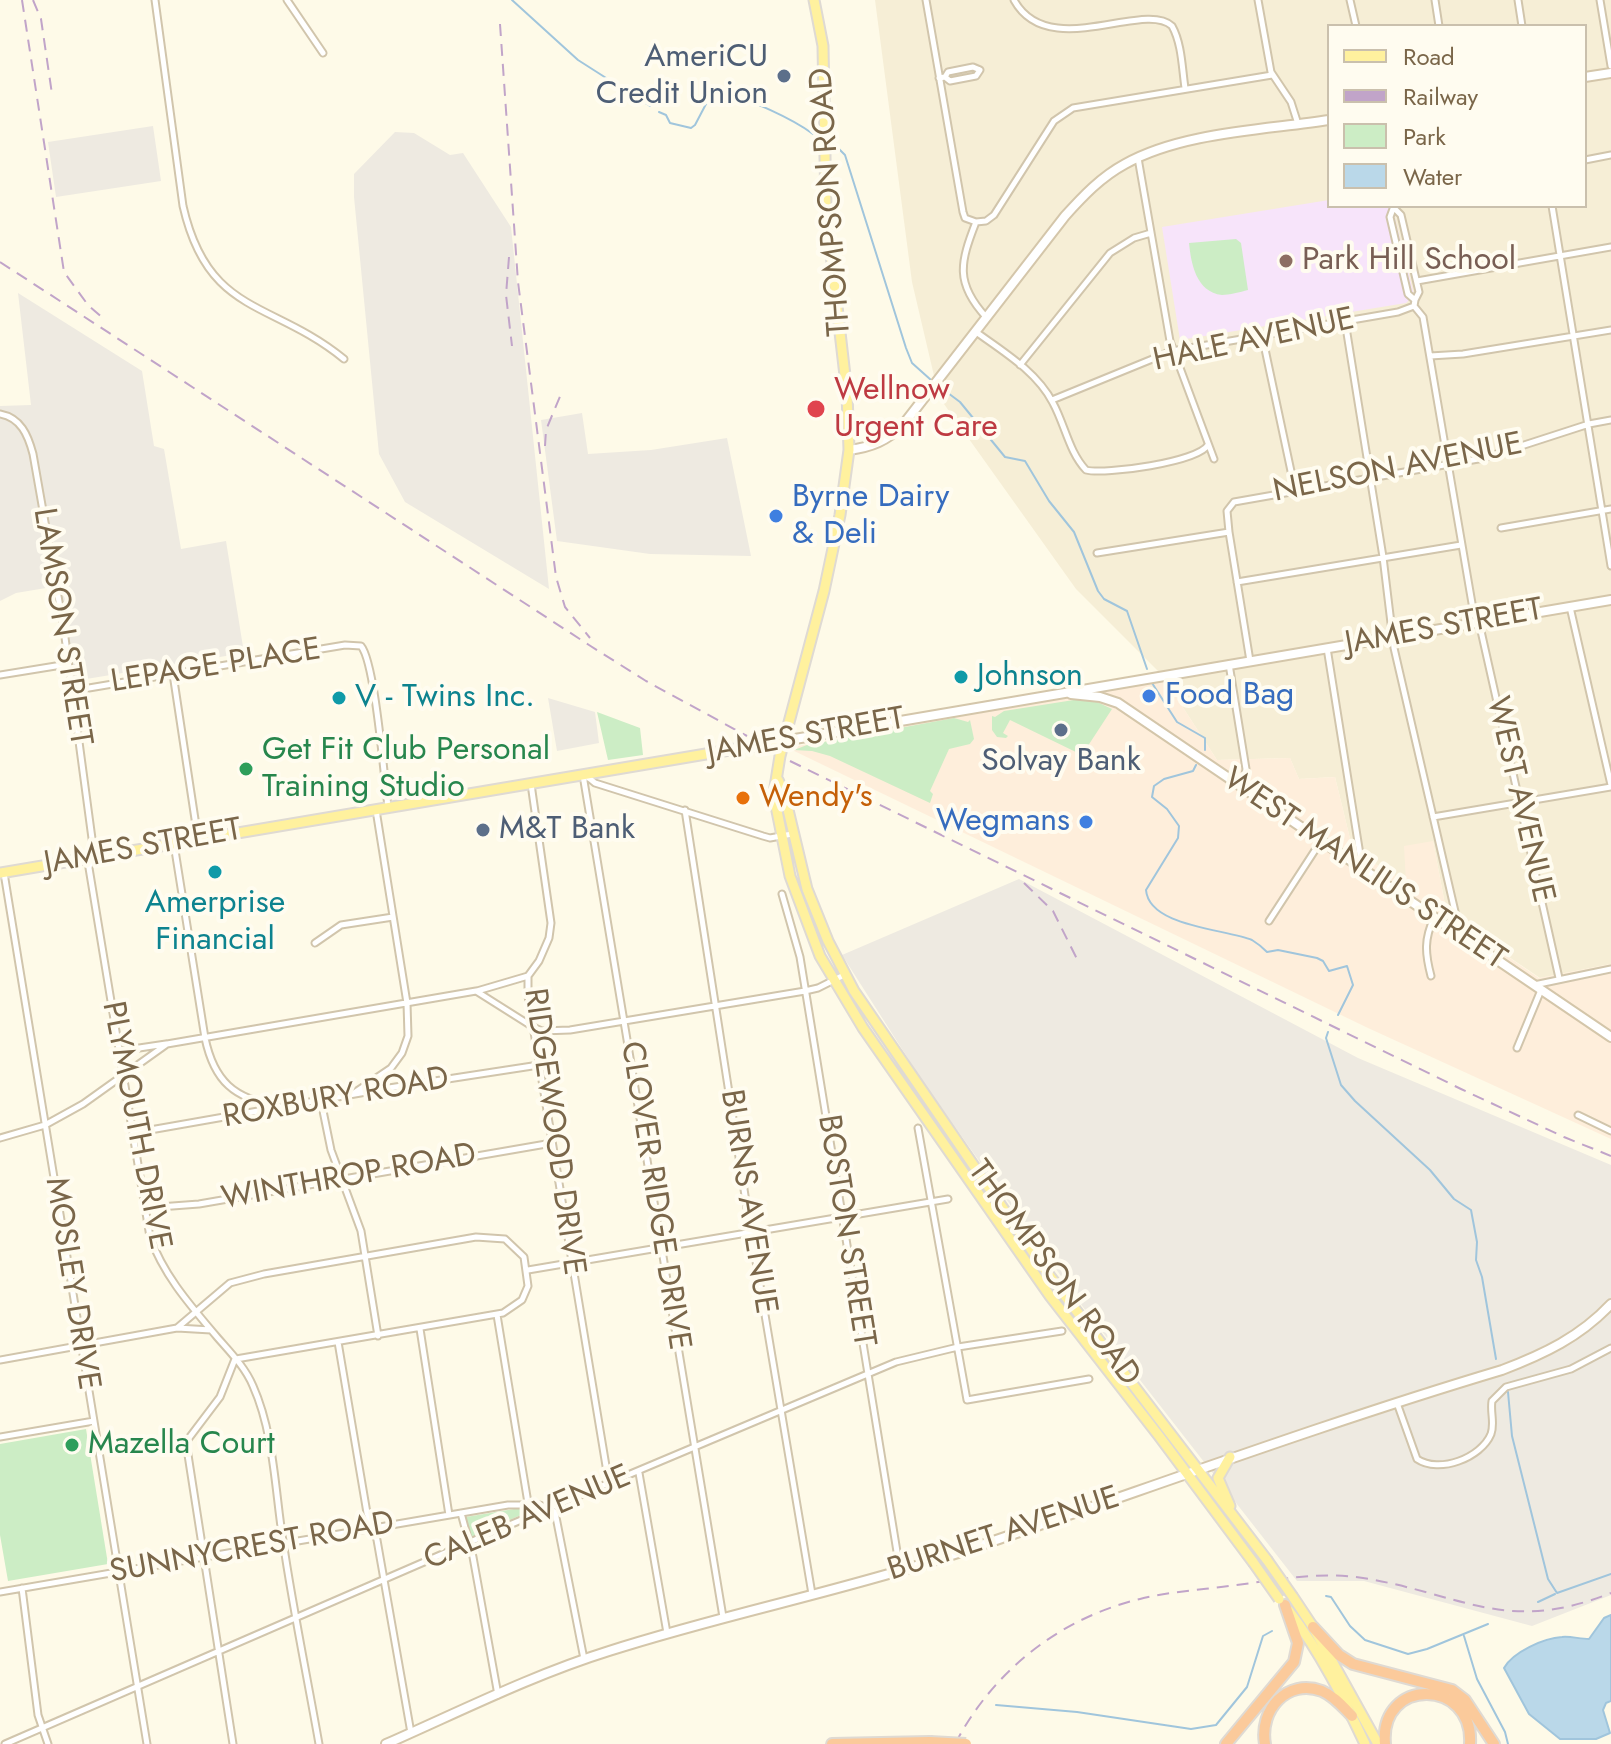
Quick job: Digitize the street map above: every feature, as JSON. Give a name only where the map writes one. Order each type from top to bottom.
[{"type":"highway","points":[[1226,1744],[1294,1662],[1298,1643],[1282,1602]]},
{"type":"highway","points":[[1313,1627],[1339,1655],[1353,1664],[1452,1690],[1465,1700],[1494,1744]]},
{"type":"highway","points":[[1265,1744],[1265,1717],[1270,1708],[1285,1694],[1303,1688],[1330,1695],[1352,1716]]},
{"type":"highway","points":[[1385,1744],[1386,1722],[1397,1705],[1408,1697],[1430,1693],[1452,1701],[1461,1710],[1469,1726],[1470,1744]]},
{"type":"highway","points":[[868,1743],[879,1744]]},
{"type":"highway","points":[[832,1744],[966,1744]]},
{"type":"main road","name":"THOMPSON ROAD","points":[[817,1],[824,61],[826,208],[847,393],[849,450],[840,515],[824,591],[783,741],[774,793],[780,837],[800,906],[833,981],[863,1028],[1019,1255],[1305,1632],[1365,1744]]},
{"type":"main road","name":"JAMES STREET","points":[[2,873],[783,741]]},
{"type":"main road","name":"THOMPSON ROAD","points":[[778,780],[784,793],[801,873],[844,975],[1046,1271],[1293,1597],[1378,1744]]},
{"type":"main road","points":[[1230,1457],[1218,1478],[1241,1526]]},
{"type":"street","points":[[155,0],[183,206],[199,255],[215,278],[234,296],[320,340],[344,359]]},
{"type":"street","points":[[287,0],[323,53]]},
{"type":"street","points":[[926,0],[963,212],[965,218],[976,222],[986,221],[994,215],[1040,141],[1062,113],[1073,108],[1272,75]]},
{"type":"street","points":[[1014,0],[1021,12],[1038,22],[1070,21]]},
{"type":"street","points":[[1258,0],[1272,75],[1291,102],[1298,125]]},
{"type":"street","points":[[1350,0],[1356,24]]},
{"type":"street","points":[[1435,0],[1439,24]]},
{"type":"street","points":[[1518,0],[1522,24]]},
{"type":"street","points":[[1600,0],[1611,66]]},
{"type":"street","points":[[1150,10],[1172,25],[1185,88]]},
{"type":"street","points":[[973,67],[980,70],[976,76],[950,81],[942,78],[948,72],[973,67]]},
{"type":"street","points":[[1587,77],[1611,73]]},
{"type":"street","points":[[849,450],[884,441],[903,425],[1082,197],[1116,170],[1138,158],[1185,143],[1327,120]]},
{"type":"street","points":[[1587,160],[1611,155]]},
{"type":"street","points":[[1138,158],[1172,351],[1214,459]]},
{"type":"street","name":"WEST AVENUE","points":[[1394,208],[1390,217],[1408,294],[1423,317],[1474,615],[1479,622],[1559,978]]},
{"type":"street","points":[[1395,208],[1401,215],[1417,281],[1419,292],[1415,303]]},
{"type":"street","points":[[1552,208],[1611,566]]},
{"type":"street","points":[[976,222],[965,261],[963,282],[967,294],[987,318]]},
{"type":"street","points":[[1020,365],[1110,253],[1134,238],[1151,233]]},
{"type":"street","points":[[1417,281],[1611,247]]},
{"type":"street","name":"HALE AVENUE","points":[[1052,400],[1172,351],[1398,312],[1415,303]]},
{"type":"street","points":[[1345,321],[1393,637],[1460,934]]},
{"type":"street","points":[[1430,356],[1463,354],[1611,330]]},
{"type":"street","points":[[976,332],[1020,365],[1052,400],[1078,461],[1090,472],[1180,460],[1198,454],[1208,445]]},
{"type":"street","points":[[1262,335],[1295,490]]},
{"type":"street","name":"LAMSON STREET","points":[[0,414],[16,420],[30,441],[68,664],[93,846],[91,857]]},
{"type":"street","name":"NELSON AVENUE","points":[[1229,532],[1227,511],[1230,505],[1242,500],[1448,466],[1611,420]]},
{"type":"street","points":[[1501,528],[1611,509]]},
{"type":"street","points":[[1097,553],[1229,532],[1250,661]]},
{"type":"street","points":[[1237,582],[1461,545]]},
{"type":"street","name":"JAMES STREET","points":[[783,741],[1611,600]]},
{"type":"street","points":[[1433,817],[1611,786],[1570,607]]},
{"type":"street","name":"LEPAGE PLACE","points":[[71,691],[345,645],[361,646],[365,651],[371,681],[388,807]]},
{"type":"street","points":[[1327,648],[1362,868]]},
{"type":"street","points":[[0,675],[68,664]]},
{"type":"street","points":[[1229,664],[1246,769],[1243,788]]},
{"type":"street","points":[[173,673],[198,839]]},
{"type":"street","name":"WEST MANLIUS STREET","points":[[1105,685],[1118,703]]},
{"type":"street","name":"WEST MANLIUS STREET","points":[[1060,693],[1100,697],[1118,703],[1611,1037]]},
{"type":"street","points":[[583,774],[595,783],[763,836],[792,834]]},
{"type":"street","name":"CLOVER RIDGE DRIVE","points":[[583,774],[723,1619]]},
{"type":"street","name":"RIDGEWOOD DRIVE","points":[[530,783],[551,923],[549,938],[528,976],[528,996],[609,1485]]},
{"type":"street","points":[[350,1095],[391,1068],[406,1044],[407,1003],[376,809]]},
{"type":"street","name":"BURNS AVENUE","points":[[685,810],[812,1594]]},
{"type":"street","points":[[1269,921],[1321,841]]},
{"type":"street","points":[[174,843],[205,1038],[214,1069],[222,1081],[248,1097],[264,1104],[292,1105]]},
{"type":"street","name":"PLYMOUTH DRIVE","points":[[91,857],[89,868],[150,1237],[158,1257],[178,1289],[236,1359],[257,1394],[272,1460],[283,1542],[319,1744]]},
{"type":"street","name":"MOSLEY DRIVE","points":[[2,873],[147,1744]]},
{"type":"street","name":"BOSTON STREET","points":[[782,894],[793,929],[805,991],[900,1570]]},
{"type":"street","points":[[315,943],[341,925],[393,917]]},
{"type":"street","points":[[1431,976],[1425,943],[1435,917]]},
{"type":"street","points":[[1517,1048],[1538,987],[1559,978],[1611,969]]},
{"type":"street","points":[[476,991],[542,1031],[570,1030],[805,991],[844,975]]},
{"type":"street","points":[[119,1051],[476,991],[528,976]]},
{"type":"street","points":[[0,1138],[45,1125],[83,1104],[167,1044]]},
{"type":"street","name":"ROXBURY ROAD","points":[[133,1133],[539,1065]]},
{"type":"street","points":[[384,1074],[389,1088]]},
{"type":"street","points":[[240,1115],[248,1097]]},
{"type":"street","points":[[321,1101],[326,1130],[358,1221],[378,1336]]},
{"type":"street","points":[[1578,1115],[1611,1131]]},
{"type":"street","points":[[918,1128],[967,1400],[1089,1379]]},
{"type":"street","name":"WINTHROP ROAD","points":[[146,1208],[177,1207],[552,1143]]},
{"type":"street","points":[[528,1270],[948,1199]]},
{"type":"street","points":[[177,1328],[230,1283],[244,1278],[490,1236],[513,1243],[524,1257],[528,1270],[528,1286],[522,1300],[497,1315],[236,1359],[220,1397],[186,1442],[233,1744]]},
{"type":"street","name":"BURNET AVENUE","points":[[386,1744],[584,1659],[955,1553],[1230,1457],[1540,1355],[1584,1329],[1611,1304]]},
{"type":"street","points":[[497,1315],[528,1503]]},
{"type":"street","points":[[0,1360],[177,1328],[212,1331]]},
{"type":"street","points":[[420,1329],[449,1515]]},
{"type":"street","name":"CALEB AVENUE","points":[[5,1744],[896,1362],[958,1347],[1062,1331]]},
{"type":"street","points":[[338,1342],[367,1513],[374,1527],[411,1733]]},
{"type":"street","points":[[1397,1402],[1417,1459],[1433,1465],[1468,1457],[1484,1445],[1493,1427],[1492,1401],[1506,1387],[1571,1369],[1611,1348]]},
{"type":"street","points":[[0,1437],[94,1421]]},
{"type":"street","points":[[639,1473],[667,1634]]},
{"type":"street","name":"SUNNYCREST ROAD","points":[[0,1592],[461,1513],[528,1503],[551,1508]]},
{"type":"street","points":[[551,1508],[555,1512],[584,1659]]},
{"type":"street","points":[[461,1513],[470,1543],[498,1695]]},
{"type":"street","points":[[22,1588],[42,1729],[48,1744]]},
{"type":"shaded area","points":[[875,0],[1611,0],[1611,964],[1540,978],[1447,915],[1433,841],[1407,883],[1353,851],[1335,777],[1299,779],[1290,758],[1217,760],[1162,675],[1076,589],[939,397],[912,282]]},
{"type":"shaded area","points":[[153,126],[161,181],[56,197],[48,142]]},
{"type":"shaded area","points":[[395,132],[414,133],[450,155],[463,153],[511,227],[549,589],[405,502],[379,454],[354,174]]},
{"type":"shaded area","name":"Park Hill School","points":[[1327,200],[1327,208],[1392,208],[1414,295],[1406,303],[1180,340],[1162,227]]},
{"type":"shaded area","points":[[18,293],[142,371],[154,446],[164,449],[181,549],[226,541],[244,653],[74,681],[58,586],[16,593],[0,601],[0,406],[31,405]]},
{"type":"shaded area","points":[[582,413],[588,454],[651,450],[727,438],[751,556],[650,554],[557,541],[541,420]]},
{"type":"shaded area","points":[[1162,675],[1217,760],[1290,758],[1299,779],[1335,777],[1353,851],[1406,882],[1404,846],[1433,841],[1447,915],[1539,978],[1611,964],[1611,1139],[1368,1028],[788,748]]},
{"type":"shaded area","points":[[548,698],[595,712],[599,743],[557,751]]},
{"type":"shaded area","points":[[1019,879],[1358,1058],[1611,1165],[1611,1595],[1532,1626],[1364,1581],[1297,1581],[1083,1307],[923,1082],[842,955]]},
{"type":"green space","points":[[1236,239],[1241,243],[1248,290],[1225,295],[1213,293],[1196,275],[1189,243]]},
{"type":"green space","points":[[1080,699],[1095,701],[1112,709],[1082,755],[1010,720],[1003,733],[1008,736],[1006,738],[997,737],[992,730],[992,716],[1004,711]]},
{"type":"green space","points":[[597,712],[640,728],[643,755],[608,760]]},
{"type":"green space","points":[[954,718],[970,720],[974,739],[970,744],[949,749],[930,791],[933,794],[930,803],[830,756],[794,750],[807,745]]},
{"type":"green space","points":[[86,1429],[108,1564],[8,1581],[0,1535],[0,1444]]},
{"type":"green space","points":[[520,1508],[521,1515],[471,1537],[466,1517]]},
{"type":"water","points":[[1611,1615],[1611,1701],[1606,1703],[1603,1710],[1610,1733],[1596,1739],[1560,1739],[1529,1714],[1504,1668],[1522,1651],[1547,1640],[1565,1637],[1589,1639],[1604,1618]]},
{"type":"waterway","points":[[512,0],[578,60],[650,106]]},
{"type":"waterway","points":[[659,112],[666,115],[670,123],[691,128],[706,104],[733,97],[770,110],[813,134]]},
{"type":"waterway","points":[[838,148],[845,155],[912,363],[931,380]]},
{"type":"waterway","points":[[940,387],[960,402],[1005,457],[1025,461],[1049,501],[1074,532],[1098,591],[1104,599],[1127,611],[1147,669]]},
{"type":"waterway","points":[[1152,683],[1177,722],[1205,738],[1205,750]]},
{"type":"waterway","points":[[1196,765],[1193,771],[1164,779],[1154,786],[1152,797],[1167,809],[1179,826],[1178,838],[1146,890],[1150,902],[1174,919],[1252,940],[1267,952],[1278,950],[1317,958],[1329,971],[1347,966],[1353,985],[1338,1015]]},
{"type":"waterway","points":[[1328,1032],[1326,1038],[1341,1085],[1430,1170],[1454,1199],[1471,1210],[1477,1242],[1476,1260],[1482,1277],[1496,1359]]},
{"type":"waterway","points":[[1508,1392],[1512,1436],[1548,1579],[1557,1593],[1611,1574]]},
{"type":"waterway","points":[[1538,1602],[1555,1594]]},
{"type":"waterway","points":[[1326,1596],[1331,1597],[1350,1626],[1365,1640],[1408,1654],[1488,1624]]},
{"type":"waterway","points":[[996,1705],[1077,1712],[1191,1729],[1216,1725],[1247,1687],[1263,1636],[1272,1631]]},
{"type":"waterway","points":[[1464,1636],[1477,1679],[1505,1732],[1508,1744]]},
{"type":"railway","points":[[22,0],[64,272],[88,305],[105,320]]},
{"type":"railway","points":[[33,0],[41,19],[52,94]]},
{"type":"railway","points":[[500,24],[518,282],[556,577],[565,607],[590,638]]},
{"type":"railway","points":[[509,257],[506,295],[512,346]]},
{"type":"railway","points":[[0,262],[589,645],[646,681],[747,736]]},
{"type":"railway","points":[[545,446],[546,430],[561,394]]},
{"type":"railway","points":[[790,761],[1461,1089],[1611,1156]]},
{"type":"railway","points":[[1024,883],[1053,911],[1078,961]]},
{"type":"railway","points":[[955,1744],[989,1693],[1032,1651],[1083,1619],[1140,1599],[1176,1592],[1331,1575],[1363,1578],[1512,1611],[1542,1611],[1611,1593]]},
{"type":"place","name":"AmeriCU Credit Union","points":[[784,76]]},
{"type":"place","name":"Park Hill School","points":[[1286,261]]},
{"type":"place","name":"Wellnow Urgent Care","points":[[816,409]]},
{"type":"place","name":"Byrne Dairy & Deli","points":[[776,516]]},
{"type":"place","name":"Johnson","points":[[961,677]]},
{"type":"place","name":"Food Bag","points":[[1149,696]]},
{"type":"place","name":"V - Twins Inc.","points":[[339,698]]},
{"type":"place","name":"Solvay Bank","points":[[1061,730]]},
{"type":"place","name":"Get Fit Club Personal Training Studio","points":[[246,769]]},
{"type":"place","name":"Wendy's","points":[[743,798]]},
{"type":"place","name":"Wegmans","points":[[1086,822]]},
{"type":"place","name":"M&T Bank","points":[[483,830]]},
{"type":"place","name":"Amerprise Financial","points":[[215,872]]},
{"type":"place","name":"Mazella Court","points":[[72,1445]]}]
